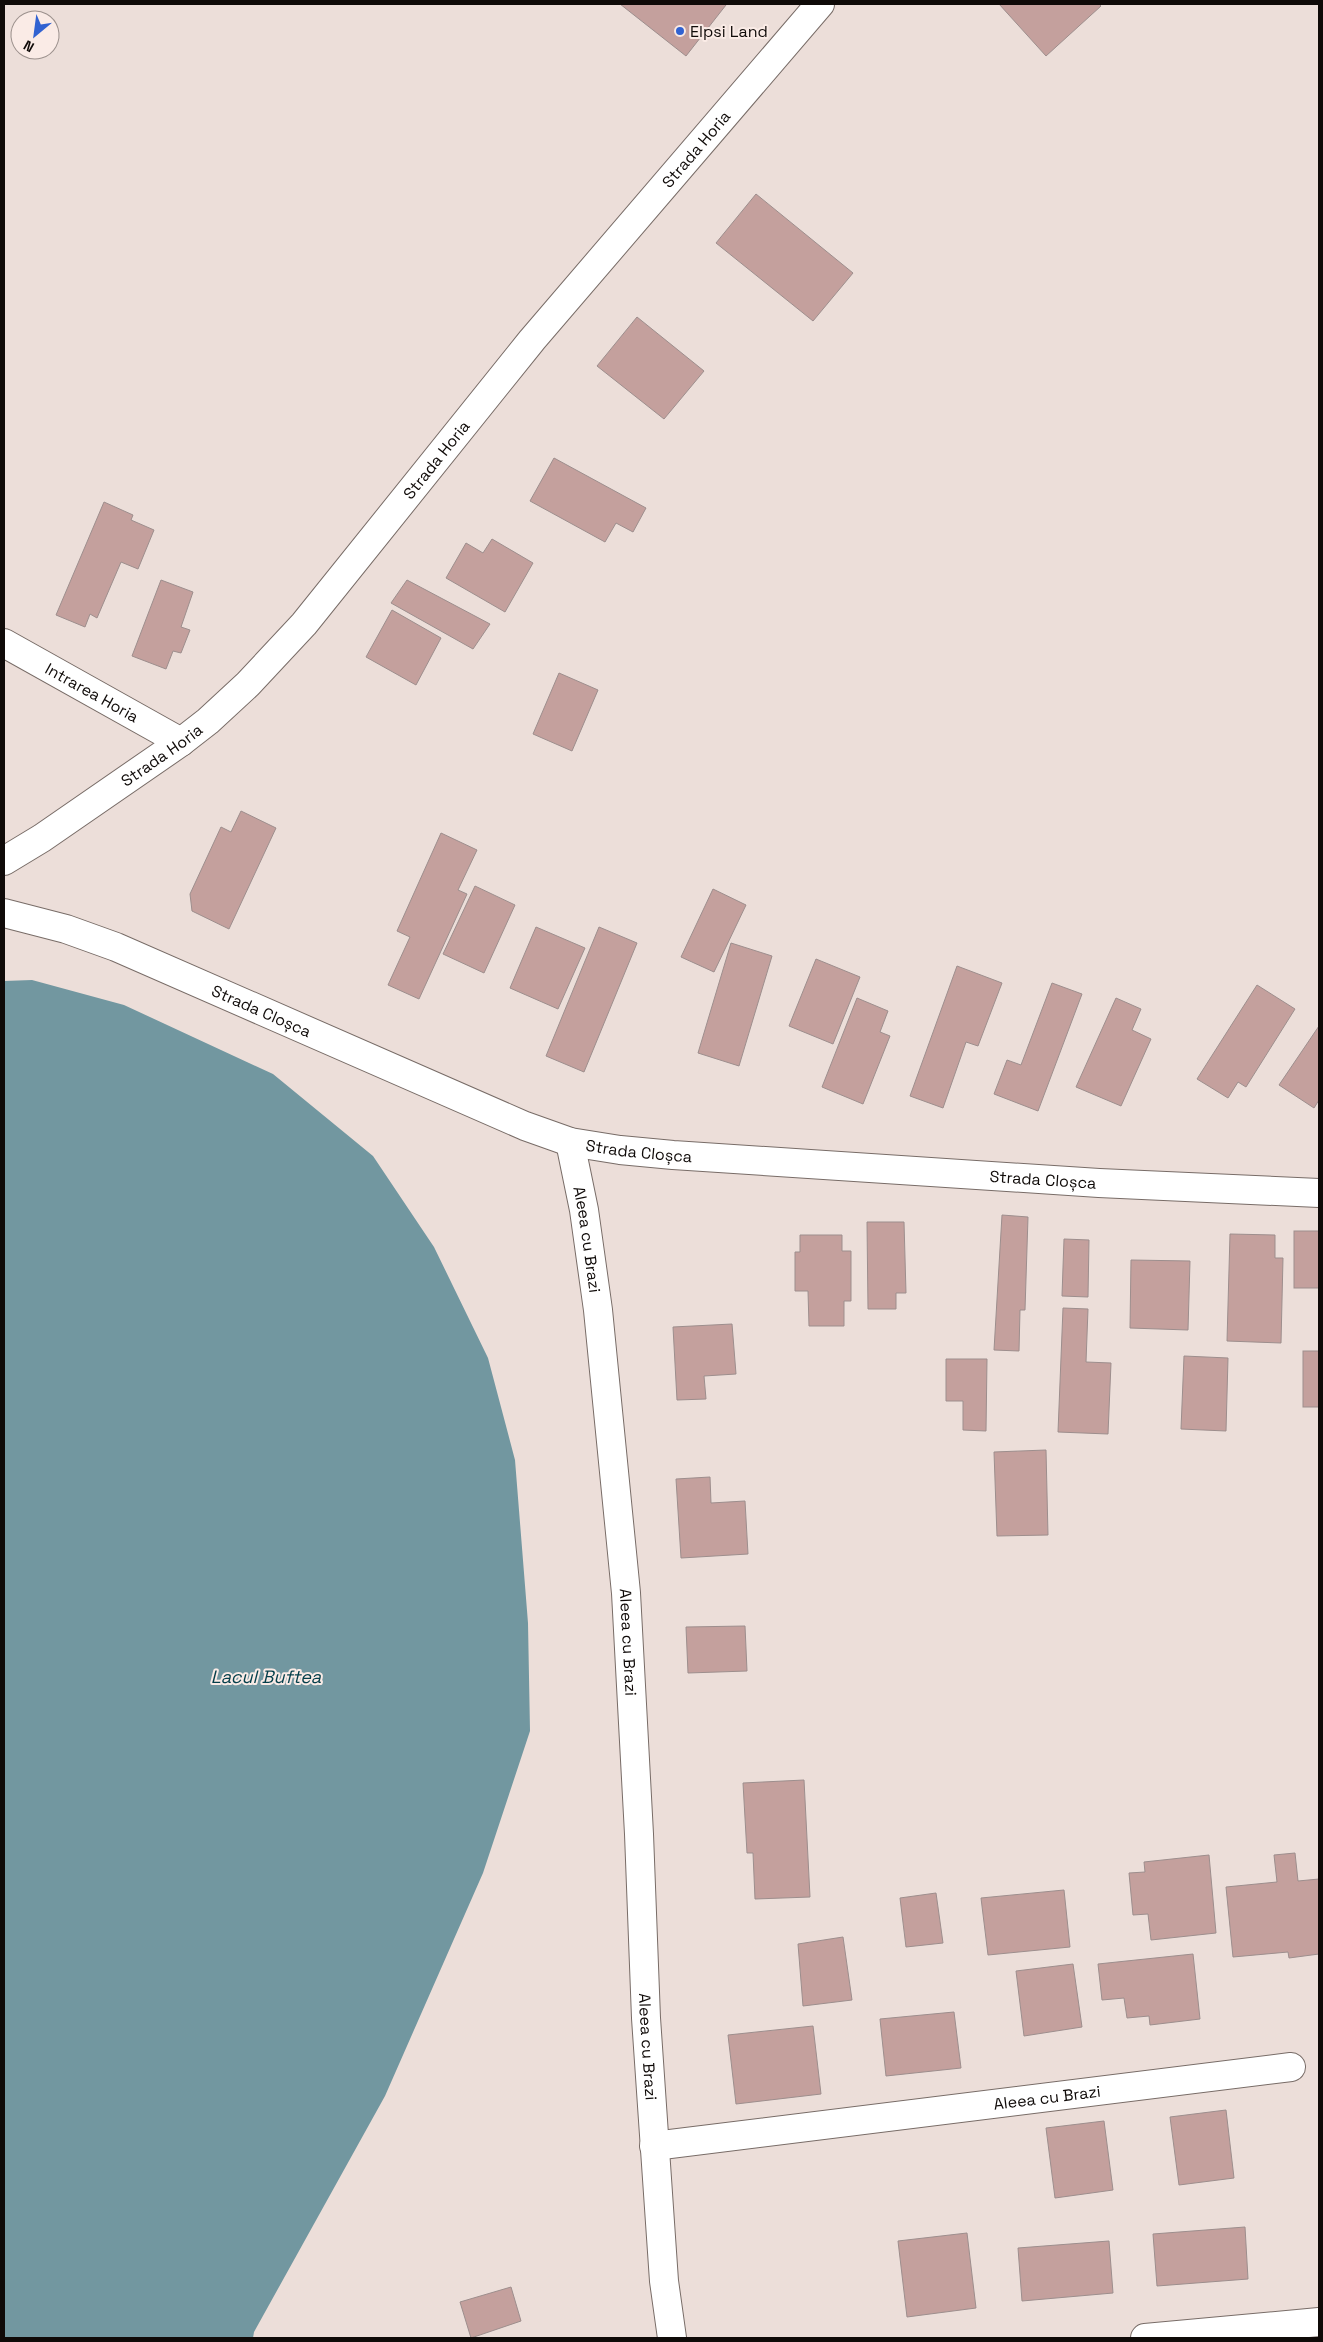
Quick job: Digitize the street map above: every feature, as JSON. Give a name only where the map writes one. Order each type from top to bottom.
[{"type":"street","name":"Strada Horia","points":[[4,861],[42,838],[181,742],[208,721],[248,684],[304,624],[532,340],[820,4]]},
{"type":"street","name":"Intrarea Horia","points":[[4,643],[181,742]]},
{"type":"street","name":"Strada Cloșca","points":[[4,913],[66,929],[116,947],[525,1126],[570,1142],[620,1150],[693,1156],[1099,1183],[1319,1193]]},
{"type":"street","name":"Aleea cu Brazi","points":[[570,1142],[584,1210],[598,1310],[626,1592],[654,2146],[664,2281],[672,2338]]},
{"type":"street","name":"Aleea cu Brazi","points":[[654,2146],[1291,2067]]},
{"type":"street","points":[[1145,2338],[1319,2322]]},
{"type":"water","name":"Lacul Buftea","points":[[32,980],[124,1005],[273,1074],[373,1156],[434,1247],[488,1358],[515,1460],[528,1623],[530,1731],[483,1873],[385,2096],[254,2332],[253,2338],[4,2338],[4,981]]},
{"type":"building","name":"Elpsi Land","points":[[620,4],[724,4],[726,5],[686,56]]},
{"type":"building","points":[[999,4],[1099,4],[1101,6],[1046,56]]},
{"type":"building","points":[[756,194],[853,273],[813,321],[716,243]]},
{"type":"building","points":[[637,317],[704,371],[664,419],[597,366]]},
{"type":"building","points":[[554,458],[646,508],[633,532],[616,523],[605,542],[530,501]]},
{"type":"building","points":[[104,502],[133,515],[131,520],[154,530],[138,569],[121,562],[97,618],[90,614],[85,627],[56,615]]},
{"type":"building","points":[[492,539],[533,563],[505,612],[446,578],[466,543],[483,553]]},
{"type":"building","points":[[161,580],[193,592],[181,627],[190,630],[181,653],[173,651],[166,669],[132,656]]},
{"type":"building","points":[[407,580],[490,624],[473,649],[391,603]]},
{"type":"building","points":[[392,610],[441,638],[416,685],[366,657]]},
{"type":"building","points":[[559,673],[598,690],[572,751],[533,734]]},
{"type":"building","points":[[241,811],[276,828],[229,929],[192,911],[190,894],[221,827],[231,832]]},
{"type":"building","points":[[441,833],[477,850],[458,890],[467,894],[419,999],[388,985],[410,937],[397,931]]},
{"type":"building","points":[[475,886],[515,905],[484,973],[443,954]]},
{"type":"building","points":[[713,889],[746,905],[714,972],[681,957]]},
{"type":"building","points":[[536,927],[585,948],[558,1009],[510,988]]},
{"type":"building","points":[[599,927],[637,943],[584,1072],[546,1056]]},
{"type":"building","points":[[731,943],[772,956],[739,1066],[698,1053]]},
{"type":"building","points":[[816,959],[860,977],[833,1044],[789,1026]]},
{"type":"building","points":[[957,966],[1002,983],[978,1046],[966,1042],[943,1108],[910,1096]]},
{"type":"building","points":[[1052,983],[1082,994],[1038,1111],[994,1094],[1007,1060],[1021,1065]]},
{"type":"building","points":[[1257,985],[1295,1009],[1246,1087],[1238,1082],[1228,1098],[1197,1079]]},
{"type":"building","points":[[857,998],[888,1011],[880,1032],[890,1036],[863,1104],[822,1087]]},
{"type":"building","points":[[1116,998],[1141,1009],[1132,1030],[1151,1039],[1121,1106],[1076,1087]]},
{"type":"building","points":[[1319,1026],[1319,1100],[1314,1108],[1279,1085]]},
{"type":"building","points":[[1002,1215],[1028,1217],[1025,1310],[1020,1310],[1019,1351],[994,1350]]},
{"type":"building","points":[[867,1222],[904,1222],[906,1293],[896,1293],[896,1309],[868,1309]]},
{"type":"building","points":[[1294,1231],[1319,1231],[1319,1288],[1294,1288]]},
{"type":"building","points":[[1230,1234],[1275,1235],[1275,1258],[1283,1258],[1281,1343],[1227,1341]]},
{"type":"building","points":[[800,1235],[842,1235],[842,1251],[851,1251],[851,1301],[844,1301],[844,1326],[809,1326],[808,1291],[795,1291],[795,1252],[800,1252]]},
{"type":"building","points":[[1064,1239],[1089,1240],[1088,1297],[1062,1296]]},
{"type":"building","points":[[1131,1260],[1190,1261],[1188,1330],[1130,1328]]},
{"type":"building","points":[[1063,1308],[1088,1309],[1086,1362],[1111,1363],[1108,1434],[1058,1432]]},
{"type":"building","points":[[732,1324],[736,1374],[704,1376],[706,1399],[677,1400],[673,1327]]},
{"type":"building","points":[[1303,1351],[1319,1351],[1319,1407],[1303,1407]]},
{"type":"building","points":[[1184,1356],[1228,1358],[1226,1431],[1181,1429]]},
{"type":"building","points":[[946,1359],[987,1359],[986,1431],[963,1430],[963,1401],[946,1401]]},
{"type":"building","points":[[1046,1450],[1048,1535],[997,1536],[994,1452]]},
{"type":"building","points":[[710,1477],[711,1503],[745,1501],[748,1554],[681,1558],[676,1479]]},
{"type":"building","points":[[745,1626],[747,1671],[688,1673],[686,1627]]},
{"type":"building","points":[[804,1780],[810,1897],[755,1899],[753,1853],[747,1853],[743,1783]]},
{"type":"building","points":[[1295,1853],[1298,1881],[1319,1879],[1319,1954],[1289,1958],[1288,1952],[1233,1957],[1226,1887],[1277,1882],[1274,1855]]},
{"type":"building","points":[[1209,1855],[1216,1933],[1151,1940],[1148,1914],[1133,1915],[1129,1873],[1145,1872],[1144,1862]]},
{"type":"building","points":[[1064,1890],[1070,1947],[988,1955],[981,1898]]},
{"type":"building","points":[[936,1893],[943,1943],[906,1947],[900,1898]]},
{"type":"building","points":[[843,1937],[852,2000],[803,2006],[798,1944]]},
{"type":"building","points":[[1193,1954],[1200,2019],[1150,2025],[1149,2016],[1127,2018],[1124,1998],[1102,2000],[1098,1964]]},
{"type":"building","points":[[1073,1964],[1082,2027],[1024,2036],[1016,1971]]},
{"type":"building","points":[[954,2012],[961,2068],[886,2076],[880,2019]]},
{"type":"building","points":[[813,2026],[821,2094],[736,2104],[728,2035]]},
{"type":"building","points":[[1226,2110],[1234,2178],[1179,2185],[1170,2117]]},
{"type":"building","points":[[1104,2121],[1113,2190],[1055,2198],[1046,2128]]},
{"type":"building","points":[[1245,2227],[1248,2279],[1157,2286],[1153,2234]]},
{"type":"building","points":[[967,2233],[976,2308],[907,2317],[898,2241]]},
{"type":"building","points":[[1109,2241],[1113,2293],[1022,2301],[1018,2248]]},
{"type":"building","points":[[511,2287],[521,2321],[471,2338],[460,2302]]},
{"type":"place","name":"Elpsi Land","points":[[680,31]]}]
